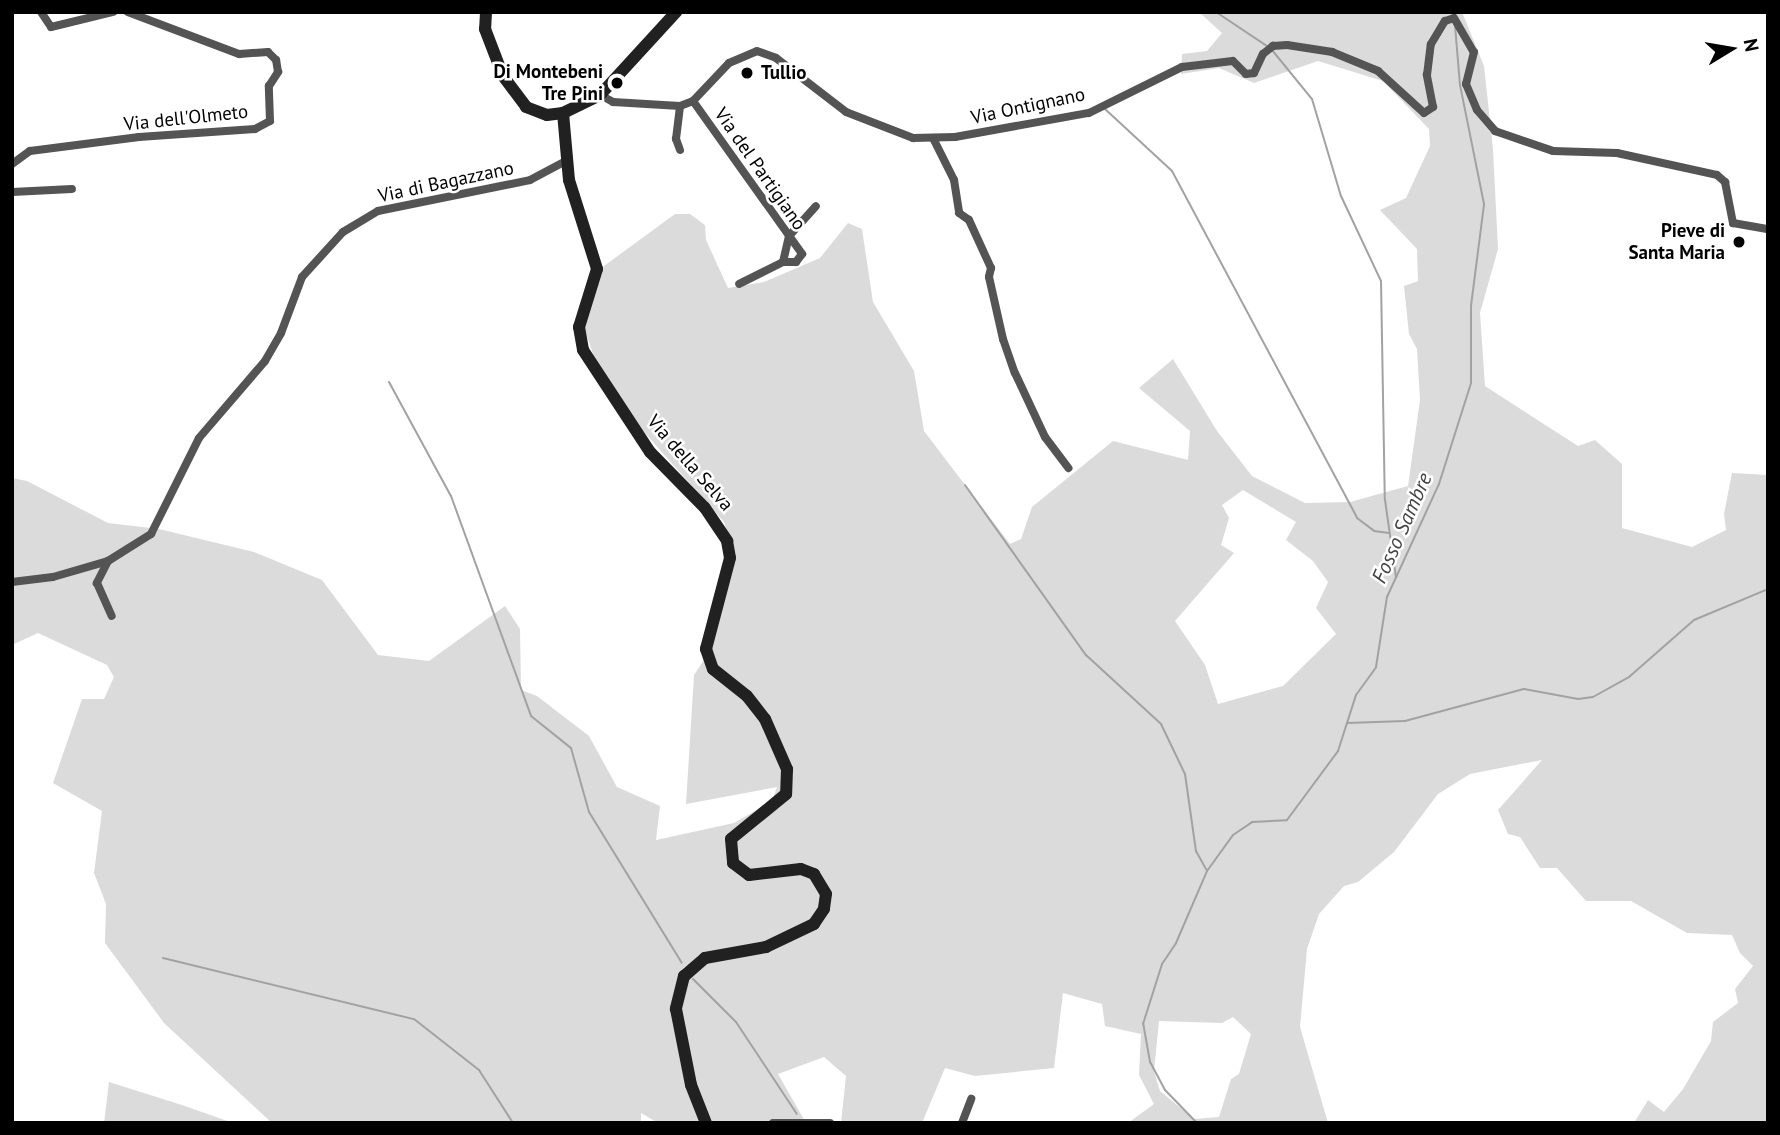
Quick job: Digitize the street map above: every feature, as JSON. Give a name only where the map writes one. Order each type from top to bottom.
[{"type":"street","points":[[41,12],[51,27],[113,12]]},
{"type":"street","name":"Via dell'Olmeto","points":[[12,164],[30,152],[139,137],[255,130],[270,121],[269,86],[278,72],[276,60],[268,52],[239,54],[128,12]]},
{"type":"street","points":[[486,12],[485,29],[493,59],[515,95],[537,113],[563,113],[600,95],[676,12]]},
{"type":"street","name":"Via Ontignano","points":[[600,95],[613,102],[680,106],[693,101],[729,64],[757,51],[776,58],[846,112],[913,138],[933,138],[1088,113],[1182,66],[1233,61],[1246,74],[1254,73],[1263,54],[1273,46],[1332,52],[1378,71],[1424,113],[1433,107],[1427,75],[1431,44],[1450,19],[1474,52],[1466,85],[1477,110],[1495,131],[1553,151],[1617,153],[1717,175],[1724,182],[1733,223],[1749,228],[1768,229]]},
{"type":"street","name":"Via del Partigiano","points":[[693,101],[802,254],[796,262],[783,262]]},
{"type":"street","points":[[680,106],[676,139],[680,150]]},
{"type":"street","name":"Via della Selva","points":[[563,113],[565,161],[597,269],[579,327],[583,350],[650,452],[705,508],[727,541],[728,567],[706,649],[713,669],[747,696],[765,719],[787,769],[786,794],[731,839],[733,863],[749,874],[764,876],[801,869],[814,874],[826,894],[824,909],[814,924],[766,947],[705,958],[684,976],[676,1009],[691,1085],[706,1123]]},
{"type":"street","points":[[933,138],[954,180],[958,213],[969,220],[988,259],[1003,340],[1015,373],[1045,437],[1068,468]]},
{"type":"street","name":"Via di Bagazzano","points":[[12,582],[108,561],[151,534],[159,524],[200,438],[265,361],[281,333],[302,276],[343,232],[378,211],[519,183],[541,177],[565,161]]},
{"type":"street","points":[[12,192],[72,189]]},
{"type":"street","points":[[739,284],[783,262],[789,236],[816,206]]},
{"type":"street","points":[[108,561],[97,583],[101,602],[112,617]]},
{"type":"street","points":[[962,1123],[971,1099]]},
{"type":"street","points":[[773,1123],[830,1123]]},
{"type":"shaded area","points":[[1199,12],[1462,12],[1484,66],[1493,149],[1498,249],[1480,313],[1485,386],[1578,446],[1595,440],[1622,464],[1622,528],[1692,547],[1726,530],[1724,514],[1732,473],[1768,475],[1768,1123],[1634,1123],[1648,1100],[1664,1112],[1683,1089],[1711,1041],[1713,1022],[1738,1003],[1735,989],[1753,966],[1740,953],[1732,935],[1687,933],[1631,901],[1586,901],[1557,868],[1540,868],[1520,837],[1508,834],[1498,810],[1542,760],[1470,774],[1438,794],[1394,852],[1358,882],[1344,886],[1319,914],[1307,949],[1300,1027],[1328,1123],[1128,1123],[1154,1104],[1139,1075],[1141,1034],[1105,1026],[1102,1004],[1063,993],[1054,1068],[975,1076],[945,1068],[922,1123],[841,1123],[846,1076],[824,1057],[778,1074],[806,1123],[658,1123],[641,1113],[641,1123],[272,1123],[164,1023],[105,943],[106,904],[94,873],[102,811],[53,783],[82,699],[104,699],[114,677],[107,665],[38,633],[12,645],[12,478],[27,481],[108,523],[159,529],[254,552],[322,580],[378,655],[429,661],[505,606],[520,629],[521,690],[537,696],[589,736],[617,787],[660,806],[656,840],[734,823],[772,801],[777,787],[686,804],[694,675],[712,648],[734,558],[724,522],[636,423],[594,357],[584,327],[604,266],[675,214],[690,214],[705,225],[706,240],[728,288],[764,282],[820,258],[848,223],[862,229],[873,302],[914,371],[924,431],[1010,544],[1021,539],[1032,507],[1113,441],[1188,460],[1190,431],[1139,388],[1173,359],[1217,431],[1252,476],[1305,503],[1350,502],[1408,486],[1420,400],[1417,349],[1409,334],[1404,286],[1418,281],[1417,249],[1380,210],[1406,198],[1430,146],[1429,129],[1383,81],[1318,61],[1254,83],[1219,68],[1181,74],[1182,54],[1207,51],[1222,33]],"holes":[[[1243,490],[1296,522],[1286,540],[1313,561],[1328,582],[1316,608],[1336,634],[1283,686],[1218,704],[1205,665],[1175,621],[1234,553],[1221,545],[1229,518],[1222,505]],[[1233,1017],[1251,1034],[1239,1074],[1231,1079],[1219,1117],[1194,1119],[1160,1091],[1154,1071],[1159,1021],[1222,1023]]]},
{"type":"shaded area","points":[[109,1082],[182,1105],[233,1123],[104,1123]]},
{"type":"waterway","points":[[1216,12],[1267,46]]},
{"type":"waterway","name":"Fosso Sambre","points":[[1197,1123],[1165,1090],[1150,1062],[1143,1024],[1162,964],[1176,943],[1207,871],[1233,835],[1252,822],[1287,820],[1338,751],[1356,695],[1376,667],[1387,597],[1439,484],[1471,383],[1471,306],[1484,204],[1460,85],[1455,26]]},
{"type":"waterway","points":[[1272,50],[1312,99],[1341,196],[1381,281],[1385,500],[1396,577]]},
{"type":"waterway","points":[[1105,109],[1172,171],[1357,518],[1374,531],[1389,533]]},
{"type":"waterway","points":[[389,382],[451,496],[531,716],[571,748],[589,812],[682,963]]},
{"type":"waterway","points":[[965,485],[1086,655],[1161,724],[1185,774],[1196,851],[1206,869]]},
{"type":"waterway","points":[[1347,723],[1405,721],[1524,689],[1578,699],[1593,697],[1629,677],[1694,620],[1768,589]]},
{"type":"waterway","points":[[163,958],[414,1019],[479,1070],[513,1123]]},
{"type":"waterway","points":[[693,979],[736,1022],[797,1114]]},
{"type":"place","name":"Tullio","points":[[747,73]]},
{"type":"place","name":"Di Montebeni Tre Pini","points":[[617,83]]},
{"type":"place","name":"Pieve di Santa Maria","points":[[1739,242]]}]
